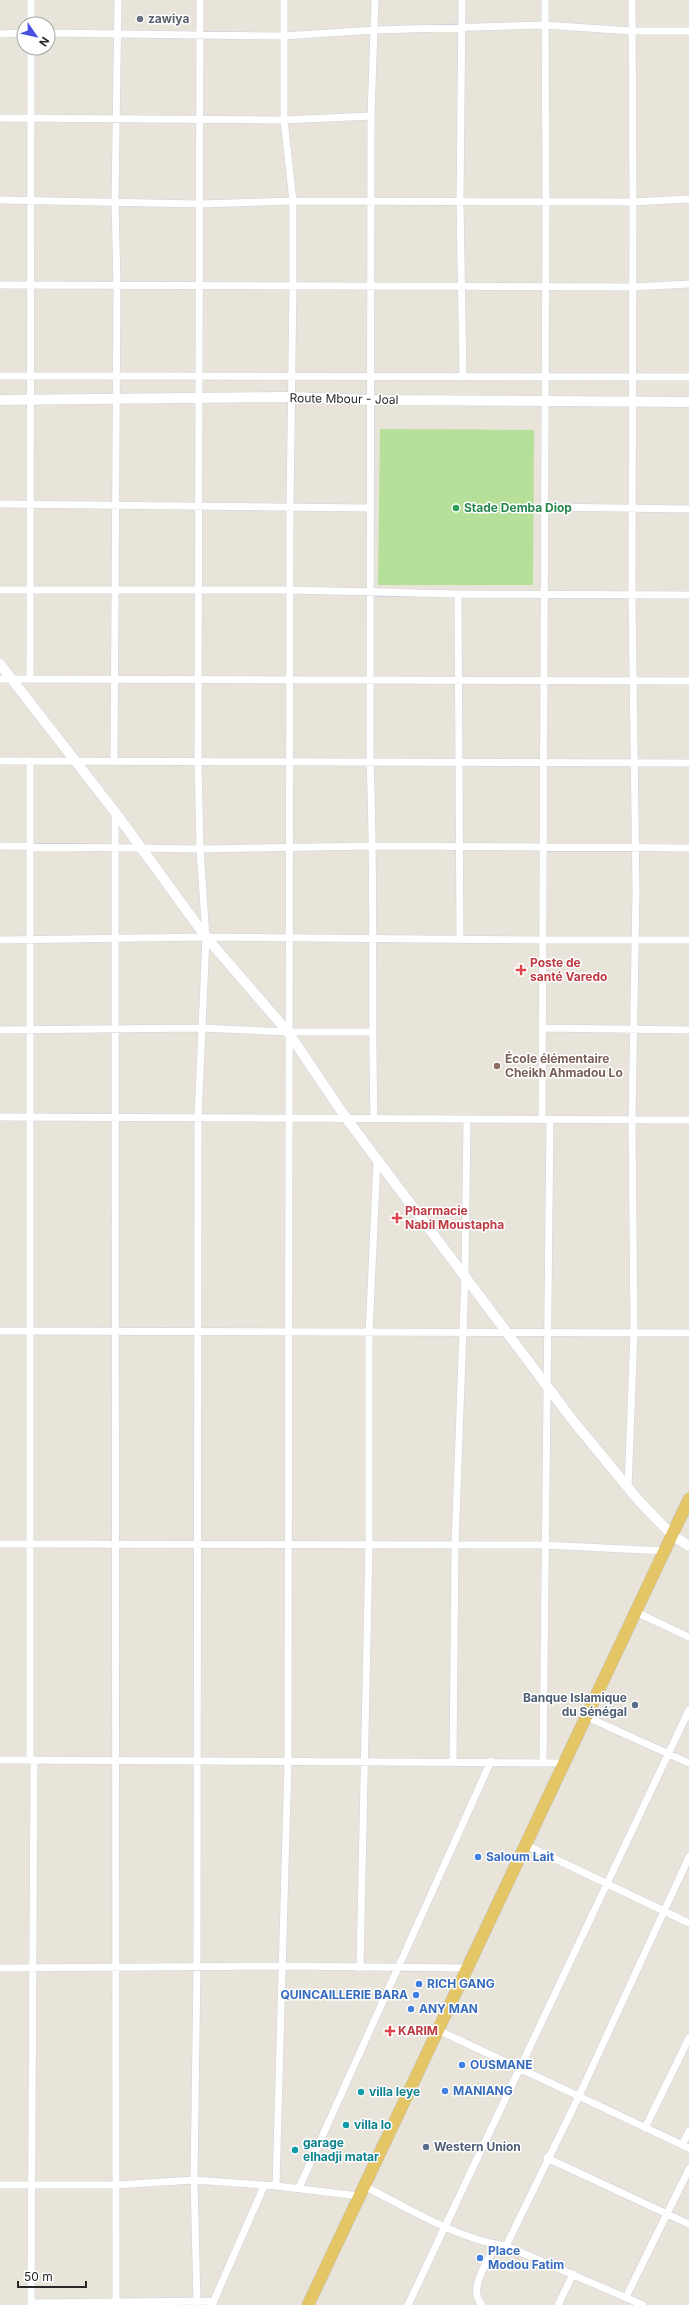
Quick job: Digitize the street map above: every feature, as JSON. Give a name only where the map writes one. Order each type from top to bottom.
[{"type":"highway","points":[[308,2305],[689,1499]]},
{"type":"main road","name":"Route Mbour - Joal","points":[[0,400],[116,397],[290,397],[371,400],[689,402]]},
{"type":"main road","points":[[0,664],[115,812],[206,937],[288,1032],[346,1118],[549,1389],[628,1488],[672,1535],[689,1546]]},
{"type":"street","points":[[31,0],[31,16]]},
{"type":"street","points":[[114,761],[117,286],[115,201],[118,0]]},
{"type":"street","points":[[197,2302],[194,2180],[198,1968],[198,1118],[206,937],[200,849],[198,761],[198,375],[201,286],[199,119],[200,0]]},
{"type":"street","points":[[276,2186],[288,1760],[288,1032],[290,939],[289,680],[290,397],[293,286],[293,201],[284,120],[282,36],[284,0]]},
{"type":"street","points":[[374,1118],[372,1032],[374,846],[370,761],[370,508],[373,200],[371,116],[375,0]]},
{"type":"street","points":[[462,0],[460,201],[463,377]]},
{"type":"street","points":[[542,1119],[546,402],[545,0]]},
{"type":"street","points":[[628,1488],[634,1332],[632,1120],[636,847],[633,762],[634,681],[632,596],[632,0]]},
{"type":"street","points":[[56,33],[199,33],[282,36],[375,30],[544,25],[631,30],[689,31]]},
{"type":"street","points":[[0,34],[16,33]]},
{"type":"street","points":[[30,679],[31,56]]},
{"type":"street","points":[[0,118],[284,120],[371,116]]},
{"type":"street","points":[[0,200],[115,201],[200,204],[373,200],[633,202],[689,199]]},
{"type":"street","points":[[0,285],[633,288],[689,284]]},
{"type":"street","points":[[0,376],[116,377],[198,375],[371,377],[689,377]]},
{"type":"street","points":[[0,504],[370,508]]},
{"type":"street","points":[[545,507],[689,509]]},
{"type":"street","points":[[0,590],[30,588],[370,591],[458,594],[632,596],[689,595]]},
{"type":"street","points":[[458,594],[460,939]]},
{"type":"street","points":[[0,679],[689,681]]},
{"type":"street","points":[[0,761],[370,761],[459,763],[544,761],[689,763]]},
{"type":"street","points":[[30,761],[30,1544],[33,1968],[31,2304],[213,2303],[264,2186]]},
{"type":"street","points":[[115,812],[114,1117],[116,2304]]},
{"type":"street","points":[[0,846],[114,846],[200,849],[374,846],[459,848],[689,848]]},
{"type":"street","points":[[0,940],[206,937],[290,939],[689,940]]},
{"type":"street","points":[[0,1030],[202,1028],[288,1032],[372,1032]]},
{"type":"street","points":[[543,1028],[689,1030]]},
{"type":"street","points":[[0,1117],[689,1120]]},
{"type":"street","points":[[453,1761],[456,1545],[465,1276],[468,1119]]},
{"type":"street","points":[[543,1762],[544,1545],[549,1389],[550,1119]]},
{"type":"street","points":[[360,1968],[369,1545],[370,1334],[378,1160]]},
{"type":"street","points":[[0,1331],[370,1334],[689,1333]]},
{"type":"street","points":[[0,1544],[544,1545],[665,1552]]},
{"type":"street","points":[[636,1612],[689,1637]]},
{"type":"street","points":[[408,2305],[689,1710]]},
{"type":"street","points":[[587,1716],[689,1764]]},
{"type":"street","points":[[0,1760],[491,1761],[565,1763]]},
{"type":"street","points":[[299,2188],[491,1761]]},
{"type":"street","points":[[526,1845],[689,1923]]},
{"type":"street","points":[[506,2246],[547,2158],[579,2096],[689,1857]]},
{"type":"street","points":[[0,1968],[198,1968],[282,1966],[398,1969],[467,1968]]},
{"type":"street","points":[[438,2030],[689,2148]]},
{"type":"street","points":[[645,2128],[689,2038]]},
{"type":"street","points":[[682,2145],[689,2131]]},
{"type":"street","points":[[547,2158],[689,2224]]},
{"type":"street","points":[[626,2297],[668,2215],[689,2169]]},
{"type":"street","points":[[0,2185],[116,2185],[194,2180],[264,2186],[362,2191],[444,2226],[506,2246],[643,2305]]},
{"type":"street","points":[[482,2305],[478,2301],[476,2289],[496,2244]]},
{"type":"street","points":[[558,2305],[573,2274]]},
{"type":"green space","name":"Stade Demba Diop","points":[[380,429],[534,430],[533,585],[378,585]]},
{"type":"place","name":"zawiya","points":[[140,19]]},
{"type":"place","name":"Stade Demba Diop","points":[[456,508]]},
{"type":"place","name":"Poste de santé Varedo","points":[[521,970]]},
{"type":"place","name":"École élémentaire Cheikh Ahmadou Lo","points":[[497,1066]]},
{"type":"place","name":"Pharmacie Nabil Moustapha","points":[[397,1218]]},
{"type":"place","name":"Banque Islamique du Sénégal","points":[[635,1705]]},
{"type":"place","name":"Saloum Lait","points":[[478,1857]]},
{"type":"place","name":"RICH GANG","points":[[419,1984]]},
{"type":"place","name":"QUINCAILLERIE BARA","points":[[416,1995]]},
{"type":"place","name":"ANY MAN","points":[[411,2009]]},
{"type":"place","name":"KARIM","points":[[390,2031]]},
{"type":"place","name":"OUSMANE","points":[[462,2065]]},
{"type":"place","name":"MANIANG","points":[[445,2091]]},
{"type":"place","name":"villa leye","points":[[361,2092]]},
{"type":"place","name":"villa lo","points":[[346,2125]]},
{"type":"place","name":"Western Union","points":[[426,2147]]},
{"type":"place","name":"garage elhadji matar","points":[[295,2150]]},
{"type":"place","name":"Place Modou Fatim","points":[[480,2258]]}]
